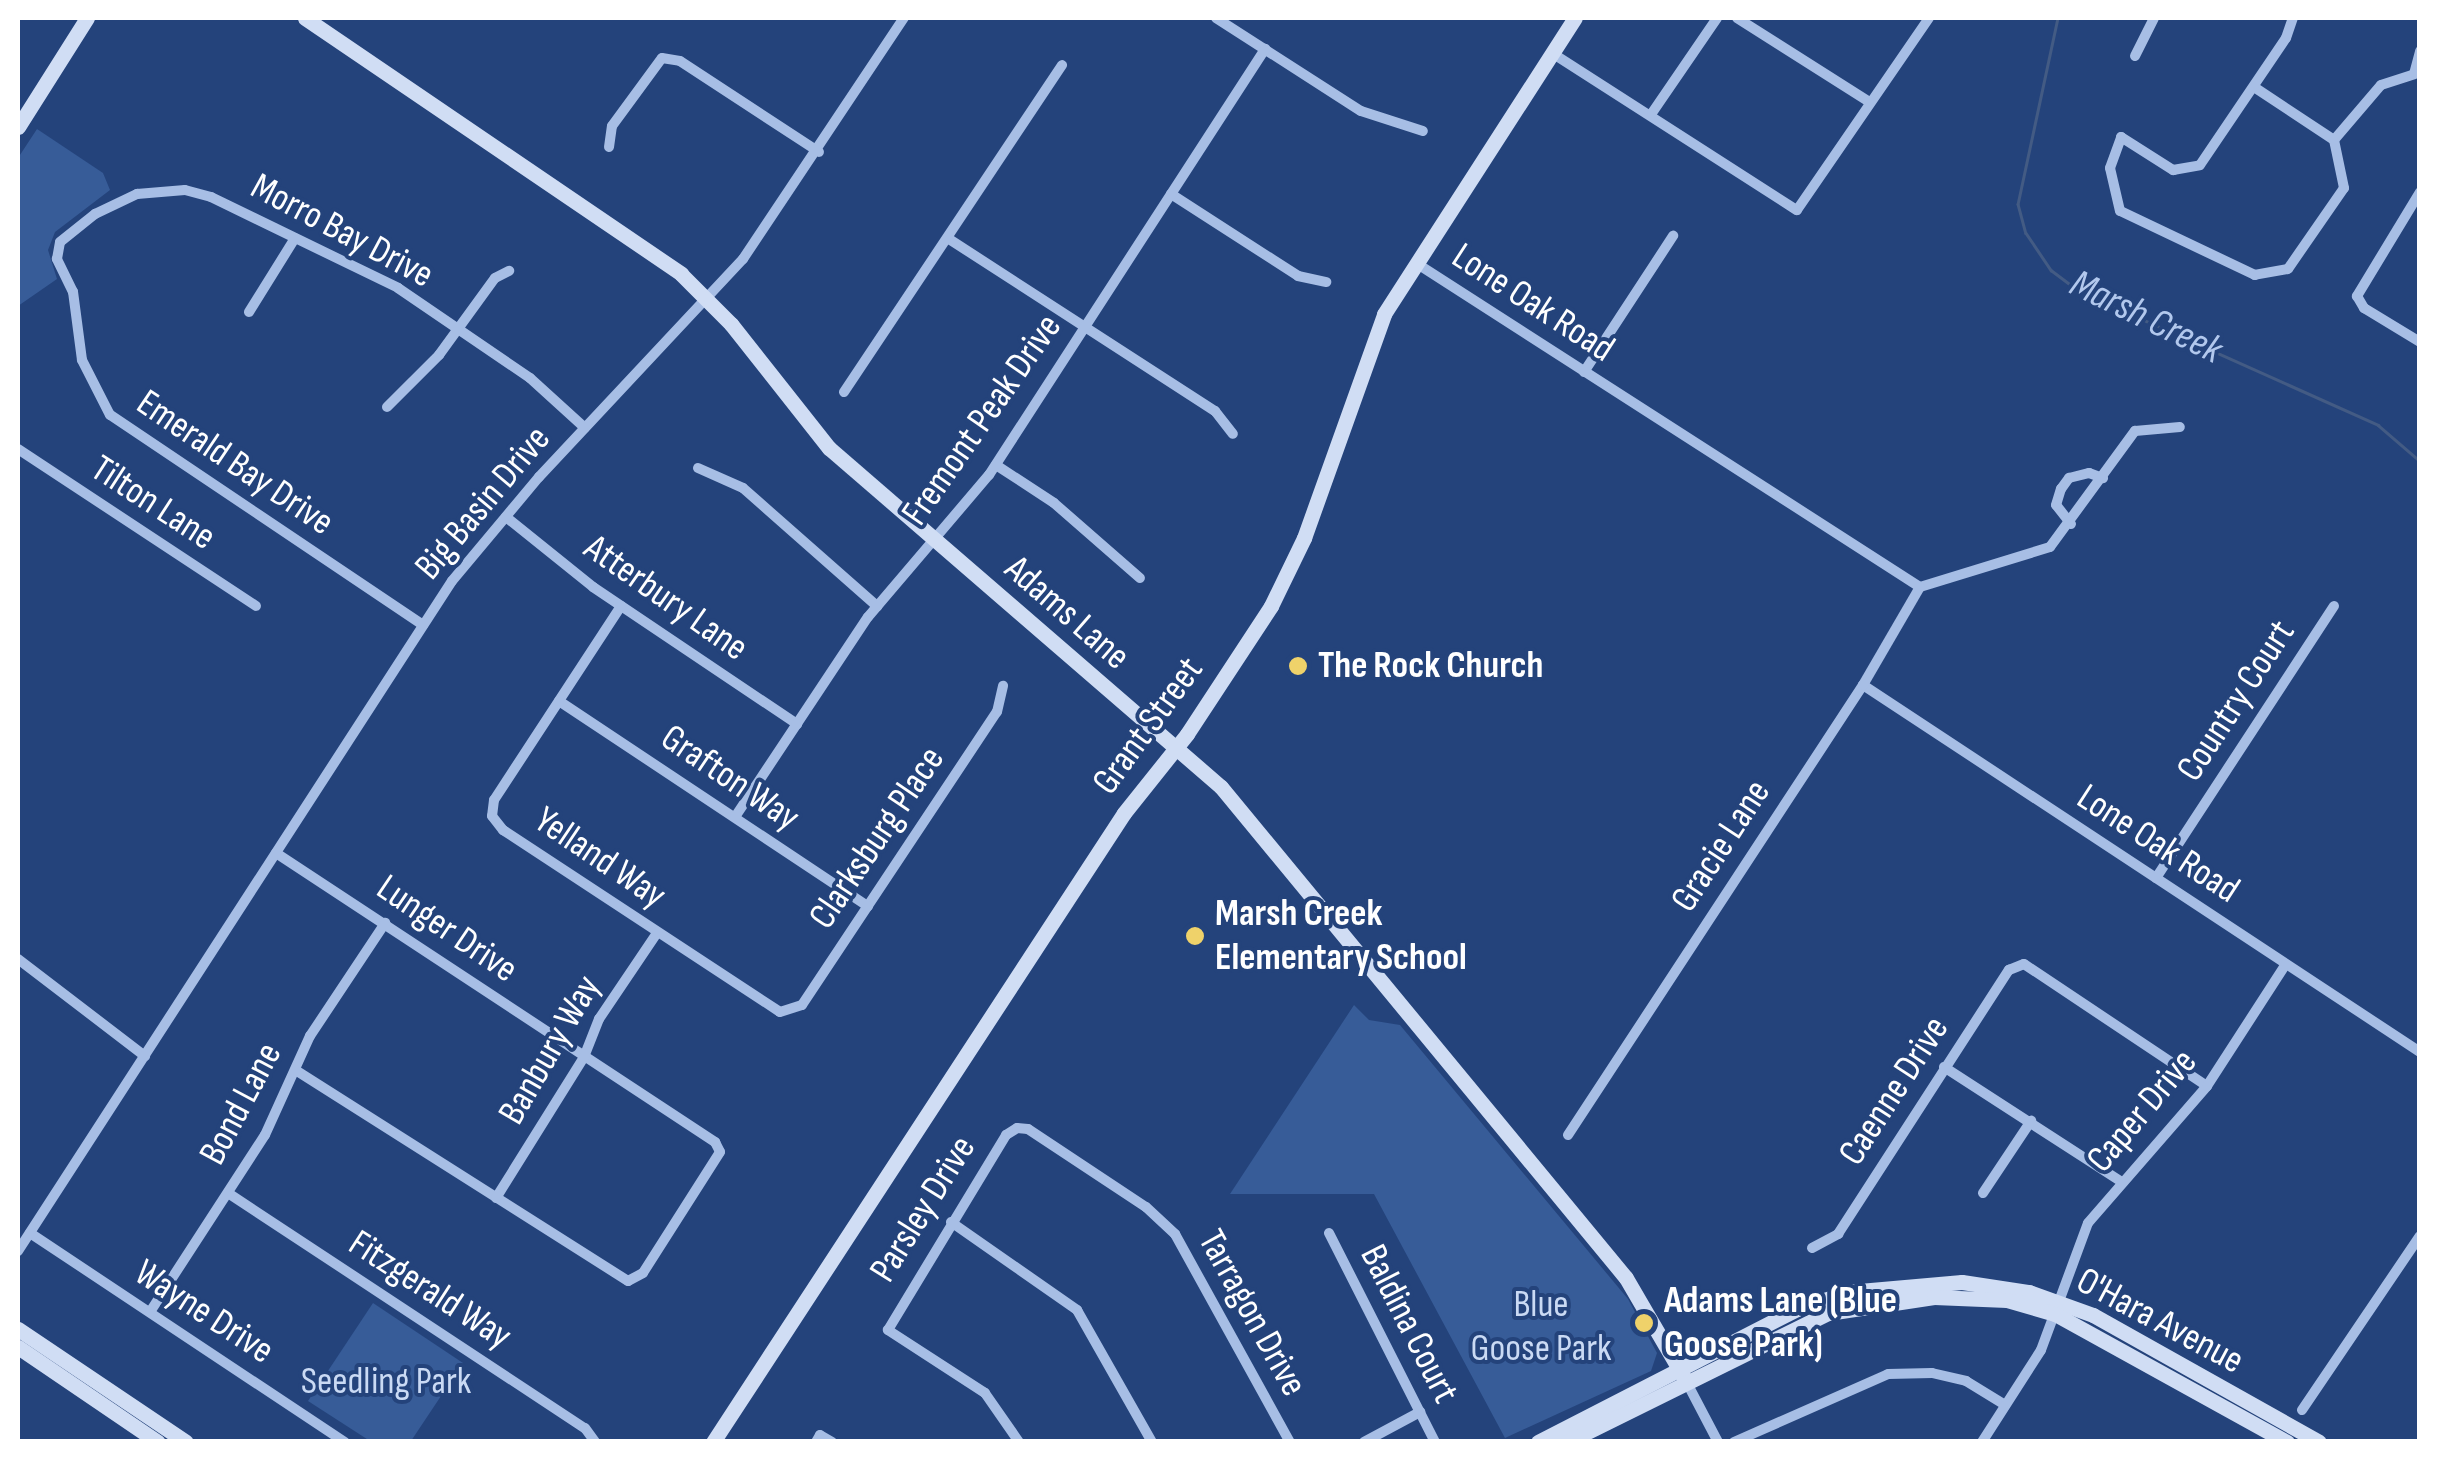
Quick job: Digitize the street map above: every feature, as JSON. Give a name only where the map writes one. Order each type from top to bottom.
[{"type":"street","points":[[18,126],[87,18]]},
{"type":"street","name":"Adams Lane","points":[[305,18],[639,242],[706,298],[812,429],[1234,801],[1626,1278],[1683,1375]]},
{"type":"street","name":"Big Basin Drive","points":[[18,1251],[423,625],[506,516],[764,232],[904,18]]},
{"type":"street","points":[[1216,18],[1360,111],[1423,131]]},
{"type":"street","name":"Grant Street","points":[[713,1442],[1124,812],[1176,750],[1288,574],[1362,363],[1416,264],[1575,18]]},
{"type":"street","points":[[1652,113],[1717,18]]},
{"type":"street","points":[[1737,18],[1868,101]]},
{"type":"street","points":[[1552,53],[1652,113],[1797,210],[1868,101],[1929,18]]},
{"type":"street","points":[[2135,56],[2154,18]]},
{"type":"street","points":[[2254,87],[2334,140],[2344,188],[2288,269],[2255,275],[2120,211],[2110,168],[2121,136],[2173,170],[2200,165],[2254,87],[2293,18]]},
{"type":"street","name":"Fremont Peak Drive","points":[[735,817],[878,606],[996,465],[1265,49]]},
{"type":"street","points":[[2334,140],[2381,85],[2414,74],[2420,51]]},
{"type":"street","points":[[609,147],[612,126],[662,58],[680,61],[819,152]]},
{"type":"street","points":[[844,392],[950,239],[1062,66]]},
{"type":"street","name":"Morro Bay Drive","points":[[56,252],[101,210],[156,192],[211,197],[398,288],[546,390],[585,428]]},
{"type":"street","points":[[2420,192],[2357,296],[2364,308],[2420,342]]},
{"type":"street","points":[[1171,194],[1298,276],[1326,282]]},
{"type":"street","points":[[1584,372],[1673,236]]},
{"type":"street","points":[[248,312],[295,238]]},
{"type":"street","points":[[950,239],[1215,411],[1233,434]]},
{"type":"street","name":"Emerald Bay Drive","points":[[56,252],[73,292],[90,384],[110,416],[423,625]]},
{"type":"street","name":"Lone Oak Road","points":[[1416,264],[1920,587]]},
{"type":"street","points":[[387,407],[458,329],[495,278],[509,271]]},
{"type":"street","points":[[1920,587],[2050,547],[2072,524],[2135,431],[2180,427]]},
{"type":"street","name":"Tilton Lane","points":[[18,449],[256,606]]},
{"type":"street","points":[[996,465],[1054,503],[1140,578]]},
{"type":"street","points":[[698,468],[743,488],[878,606]]},
{"type":"street","points":[[2072,524],[2056,505],[2069,478],[2089,472],[2103,478]]},
{"type":"street","name":"Atterbury Lane","points":[[506,516],[621,606],[797,724]]},
{"type":"street","name":"Gracie Lane","points":[[1568,1135],[1863,685],[1920,587]]},
{"type":"street","name":"Yelland Way","points":[[621,606],[494,800],[492,816],[657,932],[788,1013]]},
{"type":"street","name":"Country Court","points":[[2156,878],[2334,606]]},
{"type":"street","name":"Lone Oak Road","points":[[1863,685],[2420,1052]]},
{"type":"street","name":"Clarksburg Place","points":[[788,1013],[802,1005],[997,712],[1003,686]]},
{"type":"street","name":"Grafton Way","points":[[559,701],[868,906]]},
{"type":"street","name":"Lunger Drive","points":[[276,853],[715,1142],[718,1156],[634,1281],[496,1198]]},
{"type":"street","name":"Bond Lane","points":[[150,1312],[228,1193],[296,1070],[385,923]]},
{"type":"street","name":"Banbury Way","points":[[496,1198],[584,1057],[599,1018],[657,932]]},
{"type":"street","points":[[18,959],[145,1056]]},
{"type":"street","name":"Caenne Drive","points":[[1812,1248],[1838,1234],[2009,970],[2024,964],[2207,1086]]},
{"type":"street","name":"Caper Drive","points":[[1982,1442],[2058,1308],[2080,1238],[2122,1182],[2207,1086],[2286,964]]},
{"type":"street","points":[[1944,1066],[2122,1182]]},
{"type":"street","points":[[296,1070],[496,1198]]},
{"type":"street","points":[[1983,1193],[2030,1122]]},
{"type":"street","name":"Tarragon Drive","points":[[1006,1134],[1028,1129],[1146,1207],[1174,1234],[1290,1442]]},
{"type":"street","name":"Parsley Drive","points":[[1006,1134],[891,1316],[888,1330],[896,1339],[985,1394],[1018,1442]]},
{"type":"street","name":"Fitzgerald Way","points":[[228,1193],[586,1428],[595,1442]]},
{"type":"street","points":[[951,1222],[1077,1310],[1152,1442]]},
{"type":"street","name":"Wayne Drive","points":[[30,1233],[337,1439]]},
{"type":"street","name":"Baldina Court","points":[[1329,1234],[1436,1442]]},
{"type":"street","points":[[2302,1410],[2420,1236]]},
{"type":"street","name":"O'Hara Avenue","points":[[1567,1442],[1797,1309],[1848,1292],[1962,1282],[2058,1308],[2146,1343],[2286,1438],[2319,1442]]},
{"type":"street","points":[[18,1329],[186,1442]]},
{"type":"street","points":[[18,1347],[158,1442]]},
{"type":"street","points":[[1734,1442],[1888,1374],[1932,1373],[1966,1382],[2005,1405]]},
{"type":"street","points":[[1683,1375],[1718,1442]]},
{"type":"street","name":"O'Hara Avenue","points":[[1538,1442],[1683,1375]]},
{"type":"street","points":[[1364,1442],[1420,1412]]},
{"type":"street","points":[[818,1438],[832,1442]]},
{"type":"green space","points":[[37,129],[103,173],[110,190],[55,232],[48,250],[57,279],[18,306],[18,158]]},
{"type":"green space","name":"Blue Goose Park","points":[[1354,1005],[1369,1020],[1400,1025],[1628,1299],[1657,1353],[1651,1371],[1505,1438],[1374,1194],[1230,1194]]},
{"type":"green space","name":"Seedling Park","points":[[373,1303],[463,1363],[411,1441],[370,1441],[308,1401]]},
{"type":"waterway","name":"Marsh Creek","points":[[2058,18],[2018,204],[2026,233],[2051,270],[2079,291],[2378,425],[2420,461]]},
{"type":"place","name":"The Rock Church","points":[[1298,666]]},
{"type":"place","name":"Marsh Creek Elementary School","points":[[1195,936]]},
{"type":"place","name":"Adams Lane (Blue Goose Park)","points":[[1644,1323]]}]
